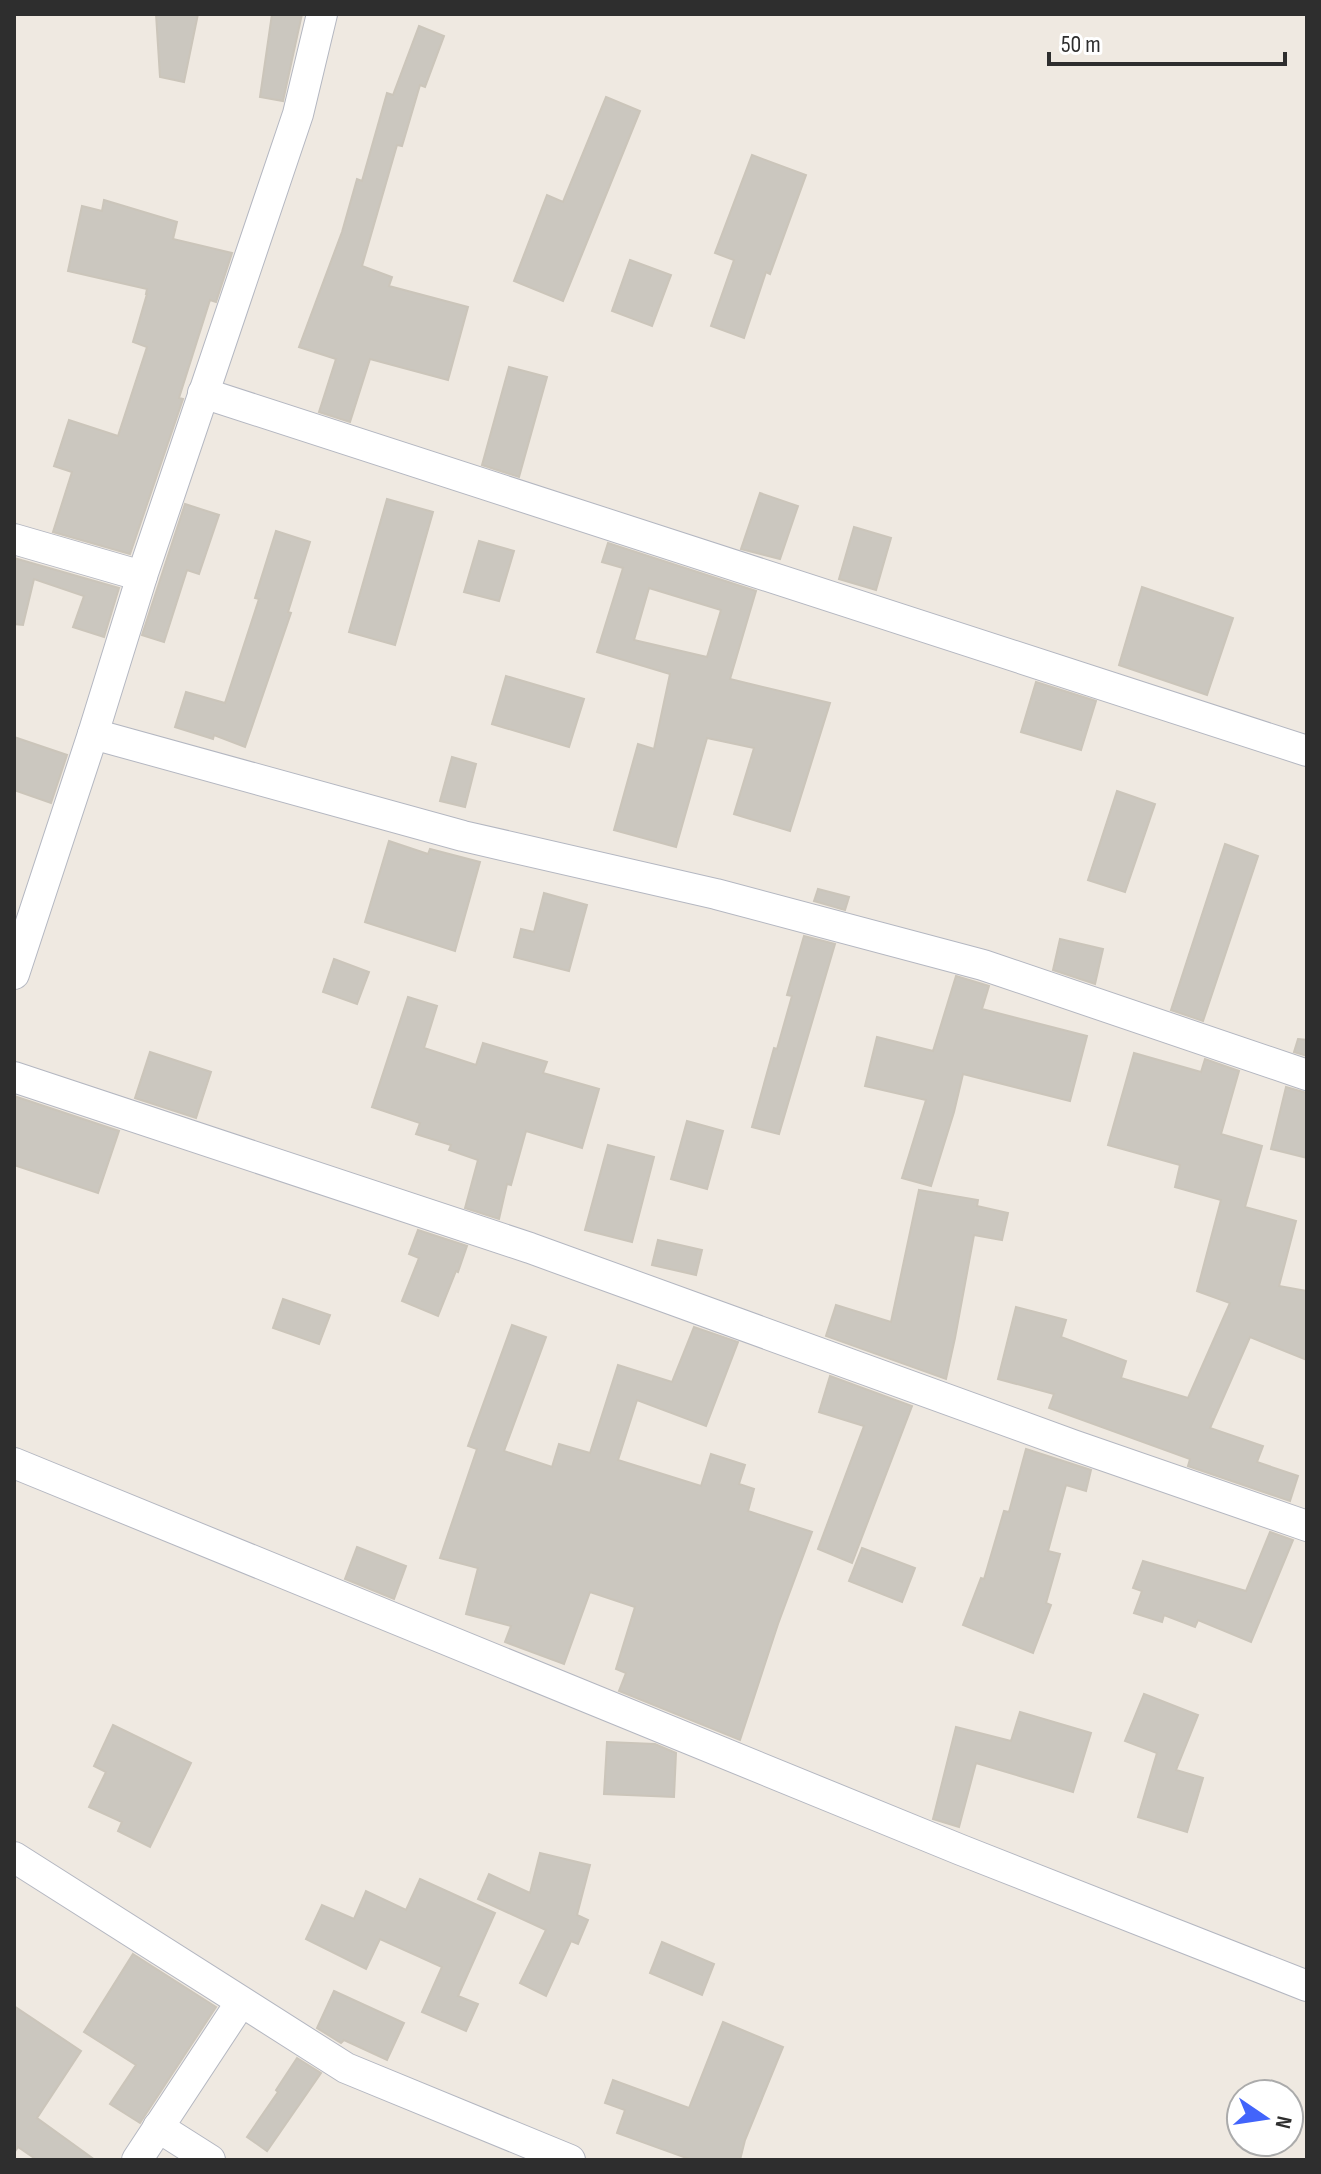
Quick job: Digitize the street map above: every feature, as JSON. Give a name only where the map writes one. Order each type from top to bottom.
[{"type":"street","points":[[14,974],[142,576],[298,114],[322,14]]},
{"type":"street","points":[[203,393],[1307,751]]},
{"type":"street","points":[[14,539],[142,576]]},
{"type":"street","points":[[93,734],[463,836],[716,894],[983,965],[1307,1075]]},
{"type":"street","points":[[14,1077],[530,1248],[1059,1440],[1307,1526]]},
{"type":"street","points":[[14,1463],[961,1850],[1307,1986]]},
{"type":"street","points":[[14,1857],[346,2068],[570,2160]]},
{"type":"street","points":[[137,2160],[241,2002]]},
{"type":"street","points":[[158,2127],[210,2160]]},
{"type":"building","points":[[156,14],[198,14],[184,82],[160,77]]},
{"type":"building","points":[[272,14],[302,14],[283,101],[260,97]]},
{"type":"building","points":[[419,26],[444,36],[425,87],[420,85],[402,146],[397,145],[362,266],[392,277],[389,286],[468,307],[448,380],[370,359],[350,422],[319,412],[336,359],[299,347],[342,232],[357,179],[362,181],[387,93],[393,95]]},
{"type":"building","points":[[606,97],[640,111],[563,301],[514,281],[547,195],[563,202]]},
{"type":"building","points":[[752,155],[806,175],[770,274],[766,272],[744,338],[711,326],[734,260],[715,253]]},
{"type":"building","points":[[104,200],[177,222],[173,239],[232,253],[216,302],[210,300],[179,398],[183,399],[130,554],[53,532],[72,472],[54,466],[69,420],[118,436],[147,347],[133,342],[147,289],[68,271],[82,206],[102,211]]},
{"type":"building","points":[[630,260],[671,275],[652,326],[612,311]]},
{"type":"building","points":[[509,367],[547,377],[519,477],[482,465]]},
{"type":"building","points":[[760,493],[798,506],[780,559],[741,549]]},
{"type":"building","points":[[387,499],[433,512],[395,645],[349,632]]},
{"type":"building","points":[[185,504],[219,515],[199,574],[187,570],[164,642],[142,635]]},
{"type":"building","points":[[854,527],[891,538],[876,590],[839,579]]},
{"type":"building","points":[[276,531],[310,542],[288,612],[291,613],[245,747],[214,735],[213,739],[175,727],[186,692],[225,703],[259,599],[255,598]]},
{"type":"building","points":[[479,541],[514,551],[499,601],[464,592]]},
{"type":"building","points":[[608,543],[756,591],[730,679],[830,703],[790,831],[734,814],[754,748],[707,738],[676,847],[614,830],[638,744],[654,749],[670,674],[597,652],[623,568],[602,562]],"holes":[[[649,588],[721,610],[707,657],[634,640]]]},
{"type":"building","points":[[14,558],[119,588],[104,637],[73,627],[84,596],[34,579],[23,625],[14,624]]},
{"type":"building","points":[[1142,587],[1233,618],[1207,695],[1119,665]]},
{"type":"building","points":[[506,676],[584,699],[569,747],[492,724]]},
{"type":"building","points":[[1036,682],[1096,701],[1081,750],[1021,732]]},
{"type":"building","points":[[14,737],[67,755],[51,803],[14,790]]},
{"type":"building","points":[[452,757],[476,764],[465,807],[440,801]]},
{"type":"building","points":[[1117,791],[1155,804],[1125,892],[1088,880]]},
{"type":"building","points":[[389,841],[428,854],[430,849],[480,862],[455,951],[365,922]]},
{"type":"building","points":[[1225,844],[1258,856],[1203,1021],[1171,1010]]},
{"type":"building","points":[[818,889],[849,897],[845,910],[814,901]]},
{"type":"building","points":[[544,893],[587,905],[569,971],[514,957],[521,929],[534,932]]},
{"type":"building","points":[[804,936],[835,944],[779,1134],[752,1127],[792,996],[787,995]]},
{"type":"building","points":[[1060,939],[1103,949],[1095,984],[1053,970]]},
{"type":"building","points":[[334,959],[369,972],[357,1004],[323,992]]},
{"type":"building","points":[[956,976],[989,986],[982,1009],[1087,1036],[1070,1101],[963,1074],[931,1186],[902,1178],[926,1100],[865,1086],[877,1037],[933,1051]]},
{"type":"building","points":[[408,997],[437,1006],[424,1048],[476,1065],[483,1043],[547,1062],[543,1073],[599,1089],[582,1148],[526,1131],[511,1185],[507,1184],[499,1219],[465,1208],[478,1160],[449,1150],[451,1145],[416,1134],[420,1123],[372,1107]]},
{"type":"building","points":[[1298,1039],[1307,1040],[1307,1056],[1294,1052]]},
{"type":"building","points":[[150,1052],[211,1072],[196,1118],[135,1098]]},
{"type":"building","points":[[1134,1053],[1201,1072],[1205,1059],[1239,1071],[1221,1134],[1262,1146],[1245,1207],[1296,1221],[1279,1286],[1307,1291],[1307,1360],[1250,1337],[1210,1428],[1263,1446],[1257,1462],[1298,1476],[1290,1501],[1188,1466],[1190,1459],[1049,1408],[1054,1394],[998,1379],[1016,1307],[1066,1320],[1061,1337],[1126,1361],[1121,1378],[1188,1398],[1230,1303],[1197,1291],[1221,1200],[1175,1187],[1180,1165],[1108,1145]]},
{"type":"building","points":[[1286,1087],[1307,1093],[1307,1158],[1271,1149]]},
{"type":"building","points":[[14,1096],[119,1131],[98,1193],[14,1165]]},
{"type":"building","points":[[687,1121],[723,1131],[707,1189],[671,1179]]},
{"type":"building","points":[[608,1145],[654,1157],[632,1242],[585,1230]]},
{"type":"building","points":[[919,1190],[978,1200],[977,1206],[1008,1213],[1002,1240],[974,1235],[946,1379],[826,1336],[836,1305],[891,1322]]},
{"type":"building","points":[[418,1230],[467,1246],[438,1316],[402,1301],[419,1258],[409,1254]]},
{"type":"building","points":[[658,1240],[702,1250],[696,1275],[652,1265]]},
{"type":"building","points":[[283,1299],[330,1315],[319,1344],[273,1328]]},
{"type":"building","points":[[512,1325],[546,1337],[504,1451],[552,1467],[559,1444],[590,1453],[618,1365],[672,1382],[694,1327],[738,1342],[706,1426],[637,1400],[618,1460],[701,1486],[711,1454],[745,1465],[739,1484],[754,1489],[748,1511],[812,1532],[740,1740],[619,1691],[626,1673],[616,1669],[635,1607],[590,1592],[564,1664],[505,1642],[511,1626],[466,1614],[478,1568],[440,1558],[477,1449],[468,1446]]},
{"type":"building","points":[[830,1376],[912,1406],[852,1563],[818,1549],[864,1426],[819,1412]]},
{"type":"building","points":[[1026,1449],[1091,1470],[1086,1491],[1066,1485],[1048,1551],[1060,1554],[1046,1603],[1051,1605],[1033,1653],[963,1625],[981,1578],[984,1579],[1004,1511],[1009,1512]]},
{"type":"building","points":[[1270,1532],[1293,1540],[1251,1642],[1198,1620],[1195,1627],[1164,1615],[1162,1622],[1134,1613],[1142,1591],[1133,1588],[1143,1561],[1246,1591]]},
{"type":"building","points":[[357,1547],[406,1566],[394,1599],[345,1579]]},
{"type":"building","points":[[862,1548],[915,1568],[902,1602],[849,1581]]},
{"type":"building","points":[[1144,1694],[1198,1715],[1176,1770],[1203,1778],[1187,1832],[1138,1817],[1157,1753],[1125,1741]]},
{"type":"building","points":[[1020,1712],[1091,1733],[1073,1792],[976,1763],[959,1827],[933,1819],[956,1727],[1011,1741]]},
{"type":"building","points":[[113,1725],[191,1763],[150,1847],[118,1831],[122,1822],[89,1807],[106,1772],[94,1766]]},
{"type":"building","points":[[607,1742],[655,1744],[676,1753],[674,1797],[604,1794]]},
{"type":"building","points":[[540,1853],[590,1865],[577,1915],[588,1920],[578,1944],[571,1941],[546,1996],[520,1983],[546,1930],[478,1899],[489,1874],[530,1893]]},
{"type":"building","points":[[420,1879],[495,1913],[458,1996],[478,2004],[466,2031],[422,2012],[442,1967],[380,1939],[366,1969],[306,1939],[322,1905],[354,1919],[366,1891],[406,1910]]},
{"type":"building","points":[[662,1942],[714,1964],[702,1995],[650,1973]]},
{"type":"building","points":[[133,1954],[216,2007],[140,2123],[110,2104],[136,2065],[84,2032]]},
{"type":"building","points":[[334,1991],[404,2023],[387,2060],[344,2040],[341,2043],[317,2028]]},
{"type":"building","points":[[14,2006],[81,2051],[37,2118],[95,2160],[37,2160],[18,2147],[14,2153]]},
{"type":"building","points":[[723,2022],[783,2047],[745,2140],[740,2160],[692,2160],[617,2133],[625,2110],[605,2103],[613,2080],[689,2108]]},
{"type":"building","points":[[297,2058],[321,2073],[267,2151],[247,2137]]}]
